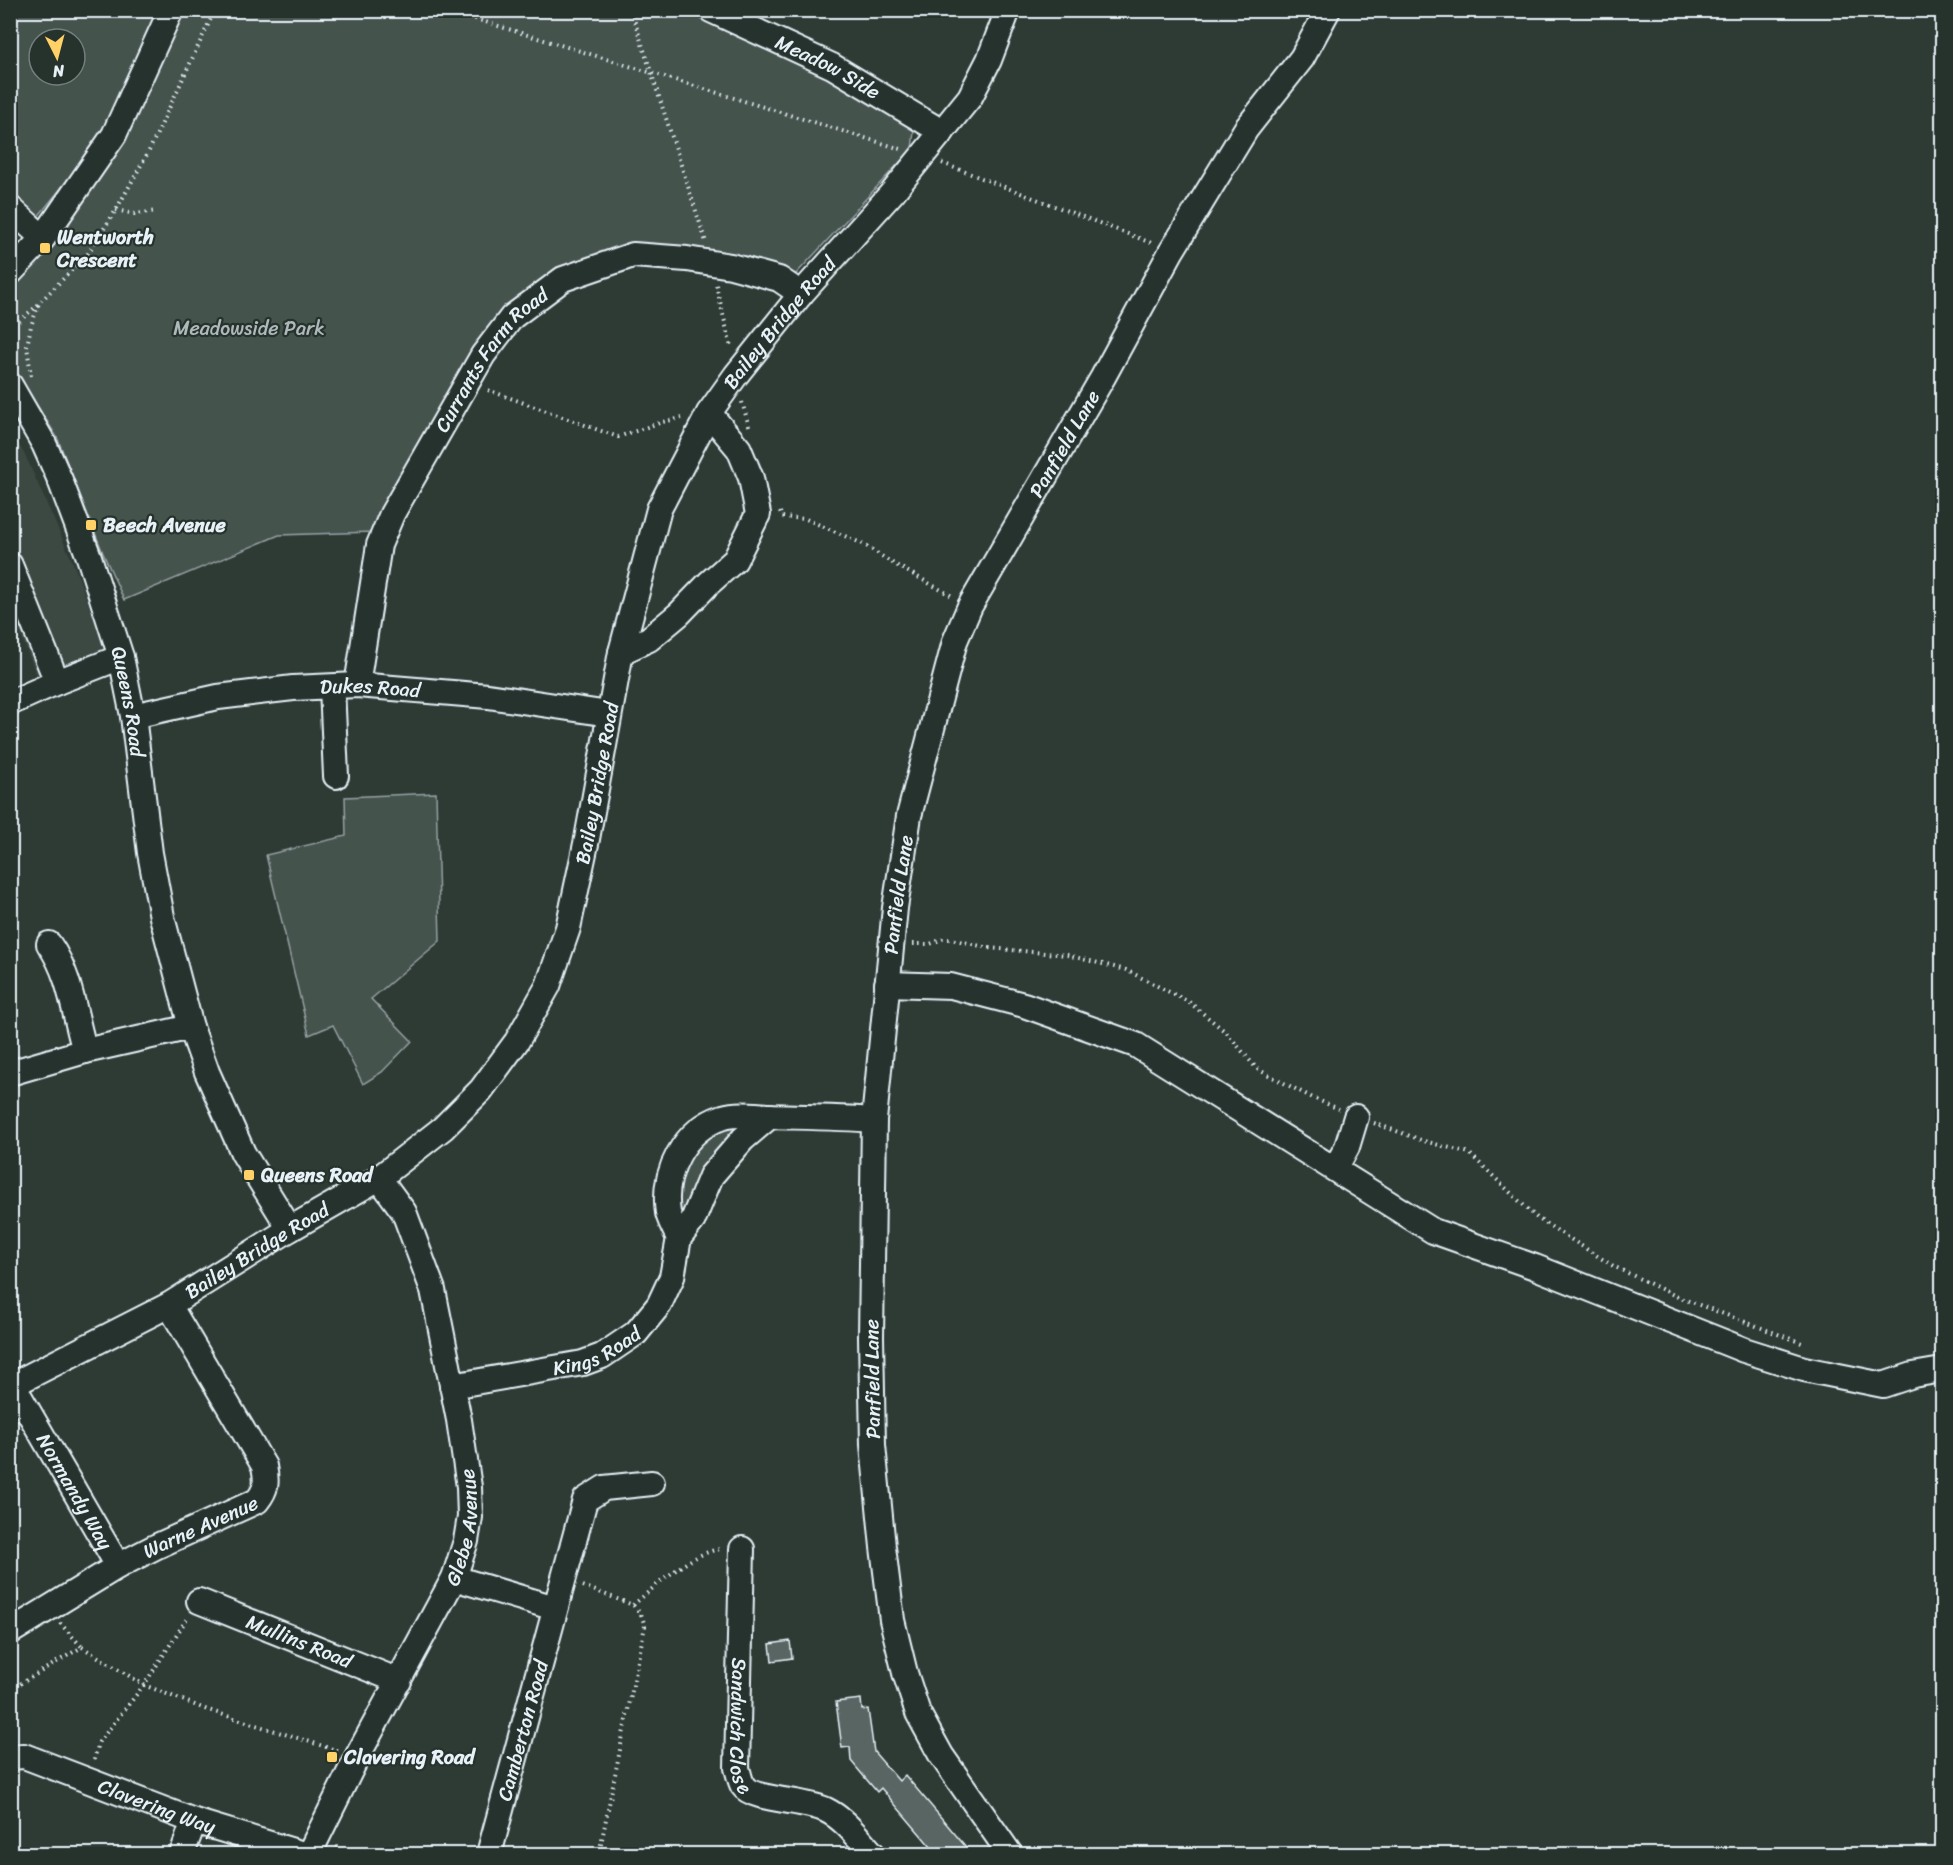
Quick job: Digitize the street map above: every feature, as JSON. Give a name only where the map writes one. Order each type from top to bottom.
[{"type":"street","points":[[10,273],[43,238],[114,135],[171,10]]},
{"type":"street","name":"Meadow Side","points":[[711,10],[832,66],[942,132]]},
{"type":"street","name":"Bailey Bridge Road","points":[[12,1386],[169,1305],[290,1229],[379,1179],[443,1128],[481,1090],[517,1041],[548,986],[568,928],[587,839],[621,652],[659,509],[709,413],[748,359],[801,294],[892,193],[970,97],[989,60],[1008,10]]},
{"type":"street","name":"Panfield Lane","points":[[1010,1854],[941,1755],[918,1713],[904,1673],[892,1620],[882,1547],[873,1445],[871,1337],[874,1120],[891,946],[909,816],[955,640],[970,606],[1103,376],[1171,252],[1246,129],[1302,58],[1327,11]]},
{"type":"street","points":[[10,208],[43,238]]},
{"type":"street","name":"Currants Farm Road","points":[[357,685],[379,545],[392,514],[466,382],[512,317],[563,279],[633,255],[687,259],[731,266],[779,279],[801,294]]},
{"type":"street","name":"Queens Road","points":[[17,395],[44,444],[60,480],[89,557],[121,657],[134,716],[150,853],[162,917],[191,1027],[207,1071],[243,1153],[290,1229]]},
{"type":"street","points":[[621,652],[649,639],[679,614],[735,560],[758,514],[751,478],[739,449],[709,413]]},
{"type":"street","points":[[10,565],[57,682]]},
{"type":"street","points":[[10,703],[121,657]]},
{"type":"street","name":"Dukes Road","points":[[134,716],[218,697],[293,688],[357,685],[488,696],[609,714]]},
{"type":"street","points":[[332,687],[336,776]]},
{"type":"street","points":[[49,944],[60,959],[66,976],[85,1051]]},
{"type":"street","points":[[887,984],[951,986],[1024,1005],[1136,1045],[1433,1231],[1535,1267],[1734,1346],[1804,1369],[1883,1385],[1913,1375],[1942,1370]]},
{"type":"street","points":[[10,1073],[85,1051],[191,1027]]},
{"type":"street","points":[[679,1238],[668,1215],[668,1180],[686,1143],[703,1128],[722,1117],[745,1114],[874,1120]]},
{"type":"street","name":"Kings Road","points":[[452,1386],[583,1363],[602,1356],[636,1333],[659,1305],[672,1277],[679,1238],[693,1220],[711,1176],[743,1139],[770,1116]]},
{"type":"street","points":[[1335,1169],[1347,1147],[1356,1117]]},
{"type":"street","name":"Glebe Avenue","points":[[309,1854],[357,1757],[453,1578],[466,1541],[470,1517],[469,1487],[433,1290],[404,1212],[379,1179]]},
{"type":"street","name":"Warne Avenue","points":[[10,1632],[118,1566],[257,1501],[265,1492],[267,1480],[264,1466],[169,1305]]},
{"type":"street","name":"Normandy Way","points":[[12,1386],[118,1566]]},
{"type":"street","name":"Camberton Road","points":[[489,1854],[585,1500],[604,1488],[652,1483]]},
{"type":"street","name":"Sandwich Close","points":[[742,1549],[737,1768],[743,1787],[755,1795],[812,1804],[828,1810],[838,1817],[873,1854]]},
{"type":"street","points":[[453,1578],[555,1608]]},
{"type":"street","name":"Mullins Road","points":[[199,1600],[399,1681]]},
{"type":"street","name":"Clavering Way","points":[[10,1757],[24,1756],[194,1821],[303,1854]]},
{"type":"street","points":[[182,1854],[194,1821]]},
{"type":"path","points":[[10,329],[87,255],[116,210],[149,151],[214,12],[245,10]]},
{"type":"path","points":[[446,10],[923,156],[1171,252]]},
{"type":"path","points":[[116,210],[135,214],[157,211]]},
{"type":"path","points":[[17,395],[35,394],[28,366],[27,346],[39,303]]},
{"type":"path","points":[[466,382],[618,437],[662,422],[709,413]]},
{"type":"path","points":[[891,946],[923,945],[951,939],[989,948],[1067,955],[1126,970],[1189,1002],[1227,1033],[1257,1070],[1356,1117],[1469,1154],[1537,1218],[1615,1267],[1678,1297],[1812,1347]]},
{"type":"path","points":[[633,1605],[672,1574],[702,1555],[718,1549],[742,1549]]},
{"type":"path","points":[[564,1578],[633,1605],[641,1614],[645,1626],[599,1854]]},
{"type":"path","points":[[88,1781],[99,1742],[144,1685],[199,1600]]},
{"type":"path","points":[[51,1608],[63,1627],[82,1647],[144,1685],[205,1709],[357,1757]]},
{"type":"path","points":[[10,1690],[82,1647]]},
{"type":"shaded area","points":[[10,429],[26,457],[74,565],[105,648],[37,676],[11,611]]},
{"type":"green space","points":[[11,11],[157,11],[106,133],[36,219],[11,196]]},
{"type":"green space","name":"Meadowside Park","points":[[184,11],[690,11],[828,74],[903,118],[914,131],[912,149],[796,274],[731,257],[631,249],[506,314],[374,532],[279,535],[124,600],[57,437],[11,364],[11,286],[57,242],[122,140]]},
{"type":"green space","points":[[436,793],[440,941],[371,999],[412,1041],[382,1072],[363,1084],[333,1025],[309,1035],[266,855],[346,836],[345,797]]},
{"type":"green space","points":[[736,1121],[743,1129],[683,1215],[677,1214],[673,1196],[692,1145]]},
{"type":"building","points":[[790,1641],[792,1658],[772,1661],[770,1644]]},
{"type":"building","points":[[861,1699],[862,1710],[868,1709],[874,1752],[899,1781],[905,1775],[972,1854],[937,1854],[881,1788],[877,1792],[851,1761],[850,1747],[842,1748],[836,1702]]},
{"type":"place","name":"Wentworth Crescent","points":[[45,248]]},
{"type":"place","name":"Beech Avenue","points":[[91,525]]},
{"type":"place","name":"Queens Road","points":[[249,1175]]},
{"type":"place","name":"Clavering Road","points":[[332,1757]]}]
